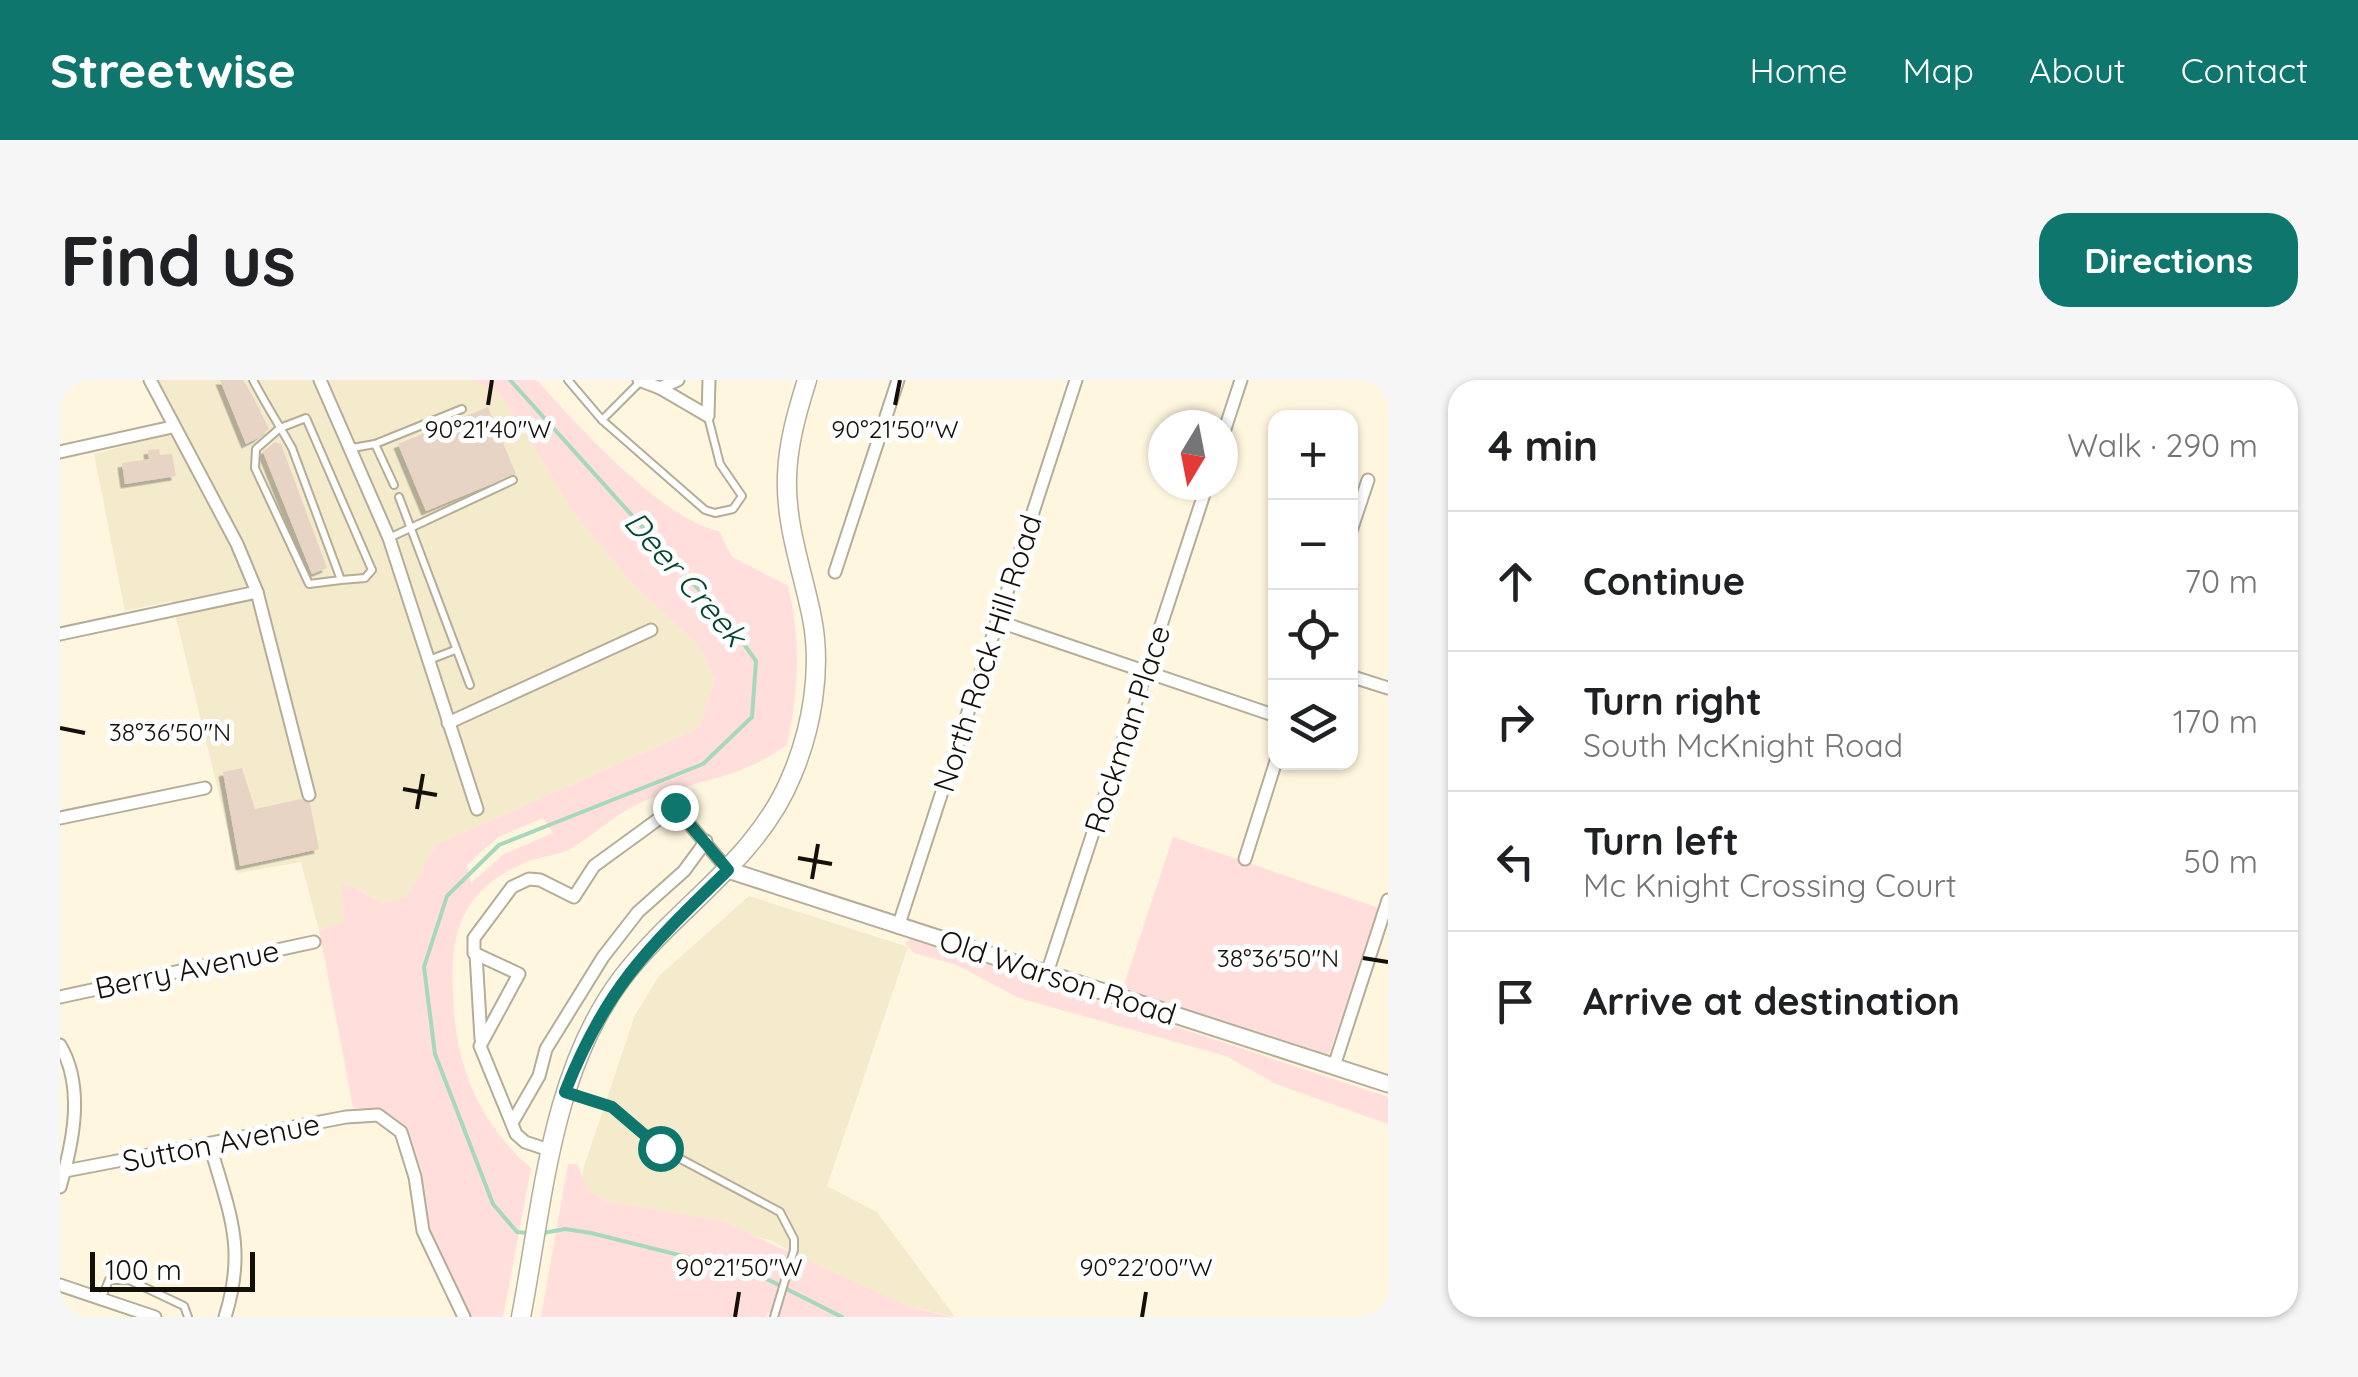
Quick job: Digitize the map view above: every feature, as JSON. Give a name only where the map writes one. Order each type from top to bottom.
[{"type":"main road","points":[[521,1317],[565,1092],[587,1036],[622,978],[728,870],[764,826],[792,776],[810,720],[816,667],[813,622],[791,527],[787,478],[793,426],[807,380]]},
{"type":"street","points":[[150,380],[237,544],[257,592],[309,795]]},
{"type":"street","points":[[320,380],[389,538],[477,810]]},
{"type":"street","points":[[660,388],[678,380]]},
{"type":"street","points":[[640,381],[708,416],[709,380]]},
{"type":"street","points":[[835,572],[898,380]]},
{"type":"street","name":"North Rock Hill Road","points":[[898,926],[1076,380]]},
{"type":"street","points":[[1231,410],[1241,380]]},
{"type":"street","points":[[60,452],[172,427]]},
{"type":"street","points":[[1358,510],[1368,480]]},
{"type":"street","name":"Rockman Place","points":[[1047,973],[1201,500]]},
{"type":"street","points":[[60,634],[257,592]]},
{"type":"street","points":[[997,621],[1268,713]]},
{"type":"street","points":[[448,723],[651,630]]},
{"type":"street","points":[[1358,679],[1388,688]]},
{"type":"street","points":[[1245,859],[1273,770]]},
{"type":"street","points":[[60,818],[205,788]]},
{"type":"street","points":[[552,1151],[524,1142],[512,1123],[482,1043],[474,938],[512,888],[530,878],[574,897],[594,866],[675,807],[728,870]]},
{"type":"street","points":[[512,1123],[539,1076],[546,1049],[604,957],[638,912],[684,871],[706,841]]},
{"type":"street","name":"Old Warson Road","points":[[728,870],[1388,1084]]},
{"type":"street","points":[[1334,1066],[1388,900]]},
{"type":"street","name":"Berry Avenue","points":[[60,997],[314,942]]},
{"type":"street","points":[[476,954],[520,974],[482,1043]]},
{"type":"street","points":[[60,1045],[68,1058],[75,1110],[60,1187]]},
{"type":"street","name":"Sutton Avenue","points":[[65,1171],[210,1146],[346,1116],[378,1115],[401,1132],[415,1177],[423,1231],[464,1317]]},
{"type":"street","points":[[210,1146],[238,1247],[235,1286],[225,1317]]},
{"type":"street","points":[[60,1285],[155,1317]]},
{"type":"lane","points":[[252,380],[292,448],[341,580]]},
{"type":"lane","points":[[568,380],[602,420],[705,510],[714,513],[734,509],[742,496],[720,464],[708,416]]},
{"type":"lane","points":[[602,420],[640,381]]},
{"type":"lane","points":[[350,448],[375,444],[462,409]]},
{"type":"lane","points":[[306,418],[372,570],[365,578],[341,580],[310,584],[255,468],[256,449],[280,428],[306,418]]},
{"type":"lane","points":[[375,444],[394,485]]},
{"type":"lane","points":[[389,538],[513,480]]},
{"type":"lane","points":[[399,497],[470,685]]},
{"type":"lane","points":[[428,661],[455,650]]},
{"type":"lane","points":[[565,1092],[612,1107],[660,1148],[780,1212],[794,1239],[790,1267],[774,1317]]},
{"type":"lane","points":[[101,1299],[109,1280],[122,1278],[184,1306],[188,1317]]},
{"type":"shaded area","points":[[157,380],[472,380],[499,392],[577,517],[629,580],[700,647],[715,679],[699,728],[436,845],[407,897],[379,903],[359,888],[345,922],[319,930],[301,862],[238,873],[172,601],[125,611],[94,454],[181,431]]},
{"type":"shaded area","points":[[472,380],[537,380],[597,445],[647,490],[672,509],[719,531],[732,557],[788,586],[797,666],[787,745],[749,767],[640,803],[570,849],[503,874],[484,888],[461,921],[453,985],[461,1055],[487,1116],[499,1135],[531,1168],[503,1317],[469,1317],[429,1236],[399,1124],[381,1112],[353,1107],[319,930],[344,922],[341,886],[358,888],[380,903],[407,897],[436,845],[699,728],[715,679],[700,647],[629,580],[577,517],[499,392]],"holes":[[[543,818],[553,833],[504,854],[471,883],[467,865],[498,837]]]},
{"type":"shaded area","points":[[1173,837],[1379,908],[1330,1052],[1321,1058],[1121,994]]},
{"type":"shaded area","points":[[749,896],[908,947],[827,1186],[877,1212],[955,1317],[909,1307],[833,1275],[770,1240],[608,1202],[589,1191],[583,1181],[583,1170],[635,1015],[659,976]]},
{"type":"shaded area","points":[[911,939],[1388,1097],[1388,1124],[1276,1084],[1226,1056],[1019,998],[957,965],[914,953],[905,943]]},
{"type":"shaded area","points":[[568,1164],[577,1164],[589,1191],[608,1202],[722,1221],[909,1307],[952,1317],[777,1317],[768,1312],[766,1317],[541,1317]]},
{"type":"building","points":[[220,380],[243,380],[269,429],[258,438],[246,444]]},
{"type":"building","points":[[488,407],[516,474],[426,511],[398,444]]},
{"type":"building","points":[[275,442],[281,444],[327,568],[312,574],[263,452]]},
{"type":"building","points":[[159,449],[160,455],[172,454],[176,476],[125,484],[122,463],[149,459],[148,450]]},
{"type":"building","points":[[242,768],[255,809],[301,799],[310,804],[319,849],[240,866],[223,772]]},
{"type":"waterway","name":"Deer Creek","points":[[510,380],[728,622],[756,661],[752,717],[703,764],[499,845],[447,896],[424,967],[435,1054],[493,1204],[517,1232],[529,1233]]},
{"type":"waterway","name":"Deer Creek","points":[[543,1233],[565,1229],[591,1233],[759,1275],[842,1317]]},
{"type":"route","points":[[660,1148],[612,1107],[565,1092],[587,1036],[622,978],[728,870],[695,826],[675,807]]}]
